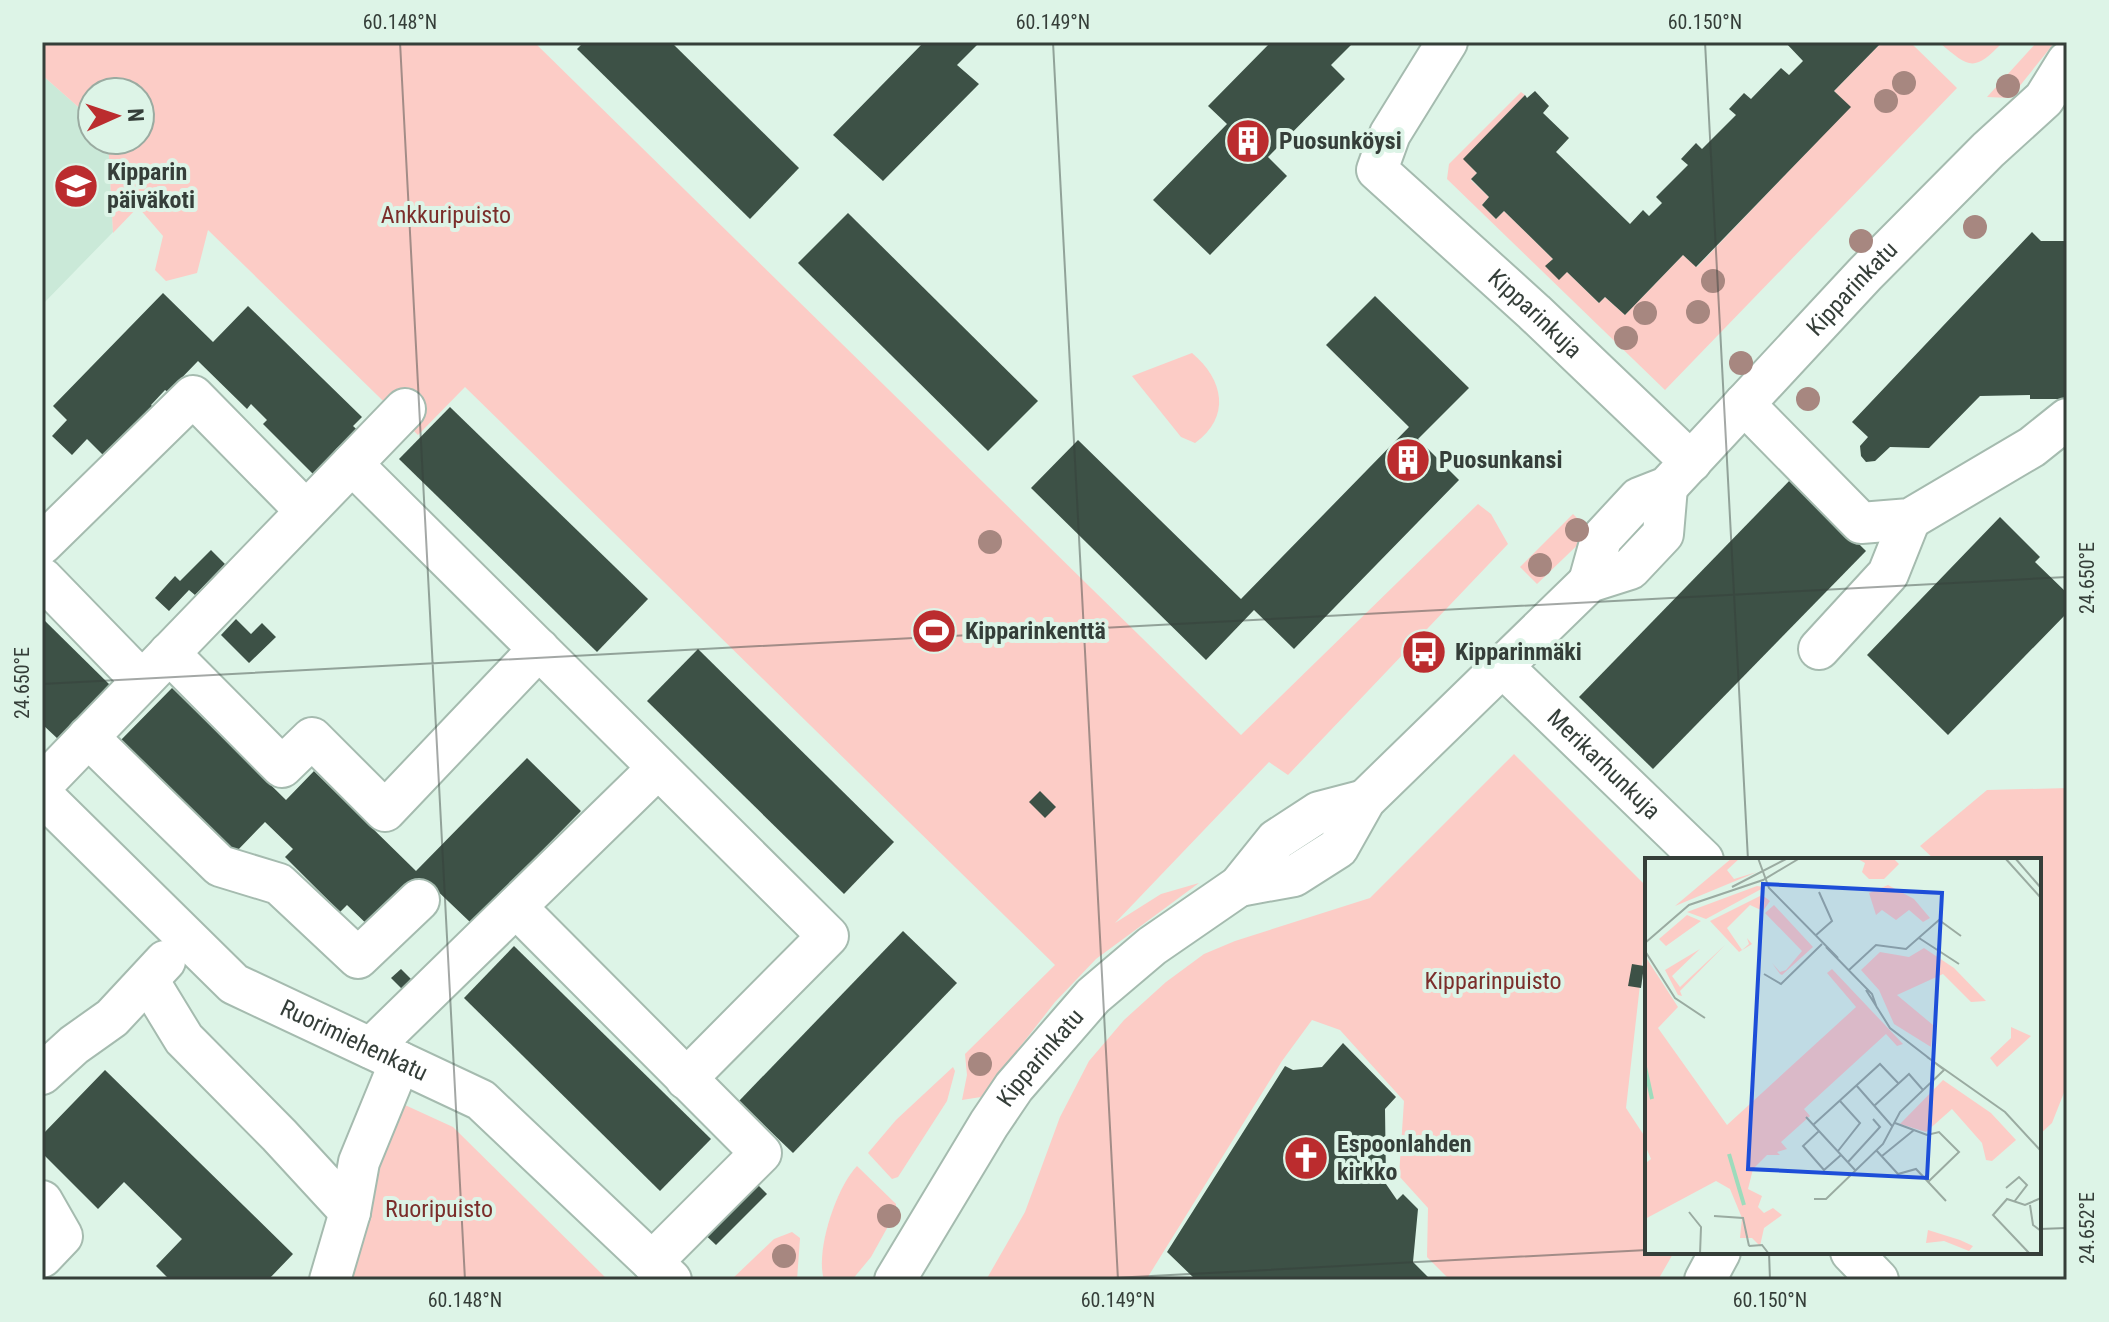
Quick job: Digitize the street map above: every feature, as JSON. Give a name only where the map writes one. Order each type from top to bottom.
[{"type":"street","name":"Kipparinkuja","points":[[1447,42],[1390,134],[1377,170],[1534,312],[1679,475]]},
{"type":"street","name":"Kipparinkatu","points":[[894,1280],[1014,1087],[1093,996],[1152,946],[1239,886],[1276,840],[1319,812],[1365,800],[1589,582],[1630,569],[1663,534],[1679,475],[1865,274],[1988,150],[2055,97],[2067,62]]},
{"type":"street","points":[[42,544],[193,396],[306,511]]},
{"type":"street","points":[[1744,404],[1861,523],[1910,519],[2032,447],[2067,419]]},
{"type":"street","points":[[42,785],[405,409]]},
{"type":"street","points":[[352,464],[828,936],[686,1079]]},
{"type":"street","points":[[1819,649],[1888,574],[1910,519]]},
{"type":"street","points":[[42,578],[282,767],[312,738],[385,811],[539,649]]},
{"type":"street","name":"Merikarhunkuja","points":[[1503,667],[1701,858]]},
{"type":"street","points":[[88,737],[220,866],[279,884],[358,958],[419,900]]},
{"type":"street","points":[[330,1280],[350,1212],[385,1055],[516,907],[658,768]]},
{"type":"street","name":"Ruorimiehenkatu","points":[[42,795],[234,984],[481,1100],[662,1271]]},
{"type":"street","points":[[516,907],[761,1153],[662,1271]]},
{"type":"street","points":[[42,1074],[74,1045],[112,1018],[187,938]]},
{"type":"street","points":[[148,980],[184,1039],[350,1212]]},
{"type":"street","points":[[42,1201],[62,1236],[42,1257]]},
{"type":"street","points":[[1705,1280],[1719,1254]]},
{"type":"shaded area","name":"Kipparin päiväkoti","points":[[42,75],[76,105],[76,156],[109,156],[113,232],[42,305]]},
{"type":"green space","name":"Ankkuripuisto","points":[[42,42],[534,42],[1241,735],[1478,504],[1491,514],[1508,544],[1288,775],[1269,762],[1115,923],[1161,894],[1199,883],[1096,959],[1055,1002],[981,1097],[962,1100],[967,1075],[965,1054],[1055,965],[465,387],[418,435],[208,230],[197,273],[166,281],[155,270],[163,236],[138,207],[113,233],[109,156],[156,156],[156,76],[76,76],[76,105],[42,75]]},
{"type":"green space","points":[[1882,42],[1910,42],[1957,88],[1665,390],[1447,179],[1449,164],[1521,92],[1525,95],[1464,159],[1477,173],[1471,180],[1489,197],[1482,205],[1496,219],[1504,211],[1553,259],[1546,267],[1567,272],[1599,303],[1605,297],[1625,315],[1683,255],[1697,267],[1850,107],[1834,91]]},
{"type":"green space","points":[[1939,42],[2003,42],[1985,58],[1972,63],[1958,58]]},
{"type":"green space","points":[[2037,42],[2055,42],[2010,98],[1987,97]]},
{"type":"green space","points":[[1192,353],[1211,375],[1219,398],[1214,422],[1195,443],[1181,437],[1132,376]]},
{"type":"green space","points":[[1573,514],[1591,532],[1537,584],[1520,567]]},
{"type":"green space","name":"Kipparinpuisto","points":[[1514,754],[1645,885],[1645,941],[1626,1108],[1645,1137],[1645,1254],[1673,1254],[1658,1280],[1450,1280],[1427,1257],[1428,1208],[1399,1176],[1404,1101],[1340,1030],[1312,1020],[1282,1061],[1146,1280],[986,1280],[1025,1212],[1060,1117],[1089,1061],[1124,1020],[1166,982],[1204,954],[1235,941],[1370,898]]},
{"type":"green space","points":[[2067,788],[2067,1085],[2052,1123],[2041,1133],[2041,858],[1933,858],[1920,846],[1987,790]]},
{"type":"green space","points":[[953,1067],[955,1071],[947,1101],[898,1177],[892,1179],[868,1153],[896,1120]]},
{"type":"green space","name":"Ruoripuisto","points":[[394,1100],[453,1127],[608,1280],[348,1280]]},
{"type":"green space","points":[[857,1166],[896,1204],[896,1212],[871,1257],[852,1280],[824,1280],[822,1253],[829,1220],[842,1189]]},
{"type":"green space","points":[[792,1232],[800,1238],[797,1280],[731,1280],[774,1239]]},
{"type":"building","points":[[584,42],[671,42],[799,168],[750,219],[577,49]]},
{"type":"building","points":[[924,42],[980,42],[957,65],[979,84],[883,181],[833,135]]},
{"type":"building","name":"Puosunköysi","points":[[1271,42],[1354,42],[1331,65],[1345,79],[1268,157],[1287,176],[1210,255],[1153,200],[1227,124],[1208,106]]},
{"type":"building","points":[[1785,42],[1882,42],[1834,91],[1851,107],[1696,267],[1683,255],[1625,315],[1605,297],[1599,303],[1567,272],[1559,280],[1545,266],[1553,259],[1504,211],[1496,219],[1482,205],[1489,197],[1471,179],[1477,173],[1463,159],[1525,95],[1527,98],[1535,91],[1549,106],[1543,113],[1569,138],[1556,152],[1630,224],[1643,210],[1649,216],[1662,203],[1656,197],[1688,165],[1681,159],[1696,143],[1702,149],[1736,115],[1729,109],[1744,93],[1751,99],[1781,68],[1789,75],[1803,61]]},
{"type":"building","points":[[848,213],[1038,401],[988,451],[798,263]]},
{"type":"building","points":[[2032,232],[2041,241],[2067,241],[2067,399],[2030,399],[2030,395],[1980,396],[1929,448],[1890,447],[1875,461],[1866,462],[1861,456],[1860,446],[1868,437],[1852,422]]},
{"type":"building","points":[[163,293],[213,342],[248,306],[362,417],[353,426],[365,437],[321,482],[263,424],[267,420],[251,404],[247,409],[198,361],[168,392],[165,390],[151,405],[153,407],[105,457],[87,439],[72,455],[52,436],[67,420],[53,406]]},
{"type":"building","name":"Puosunkansi","points":[[1375,296],[1469,388],[1418,439],[1459,480],[1294,649],[1254,610],[1206,660],[1031,488],[1078,440],[1241,599],[1409,427],[1326,345]]},
{"type":"building","points":[[450,407],[648,599],[597,652],[399,459]]},
{"type":"building","points":[[1792,478],[1866,551],[1653,769],[1579,697]]},
{"type":"building","points":[[2000,517],[2040,557],[2035,562],[2067,593],[2067,613],[1948,735],[1867,655]]},
{"type":"building","points":[[211,550],[225,564],[195,595],[189,590],[169,611],[155,598],[175,576],[180,581]]},
{"type":"building","points":[[42,618],[111,686],[59,740],[42,724]]},
{"type":"building","points":[[236,619],[251,634],[262,623],[276,637],[249,663],[221,635]]},
{"type":"building","points":[[698,649],[894,842],[844,894],[647,701]]},
{"type":"building","points":[[172,688],[286,800],[314,771],[416,871],[527,758],[581,811],[471,923],[426,880],[375,932],[347,905],[340,912],[285,857],[293,849],[265,822],[234,854],[119,742]]},
{"type":"building","points":[[1040,791],[1056,807],[1045,818],[1029,802]]},
{"type":"building","points":[[903,931],[957,983],[793,1153],[739,1101]]},
{"type":"building","points":[[514,946],[711,1139],[660,1191],[464,998]]},
{"type":"building","points":[[1632,964],[1644,966],[1641,988],[1628,986]]},
{"type":"building","points":[[401,969],[413,981],[404,991],[391,978]]},
{"type":"building","name":"Espoonlahden kirkko","points":[[1343,1043],[1396,1097],[1385,1109],[1386,1184],[1397,1200],[1403,1194],[1418,1209],[1413,1262],[1431,1280],[1196,1280],[1167,1252],[1285,1066],[1293,1070],[1322,1067]]},
{"type":"building","points":[[105,1070],[293,1254],[268,1280],[170,1280],[156,1266],[182,1239],[124,1182],[98,1209],[42,1153],[42,1135]]},
{"type":"building","points":[[751,1178],[767,1194],[716,1245],[700,1230]]},
{"type":"place","name":"Puosunköysi","points":[[1248,141]]},
{"type":"place","name":"Kipparin päiväkoti","points":[[76,186]]},
{"type":"place","name":"Puosunkansi","points":[[1408,460]]},
{"type":"place","name":"Kipparinkenttä","points":[[934,631]]},
{"type":"place","name":"Kipparinmäki","points":[[1424,652]]},
{"type":"place","name":"Espoonlahden kirkko","points":[[1306,1158]]}]
